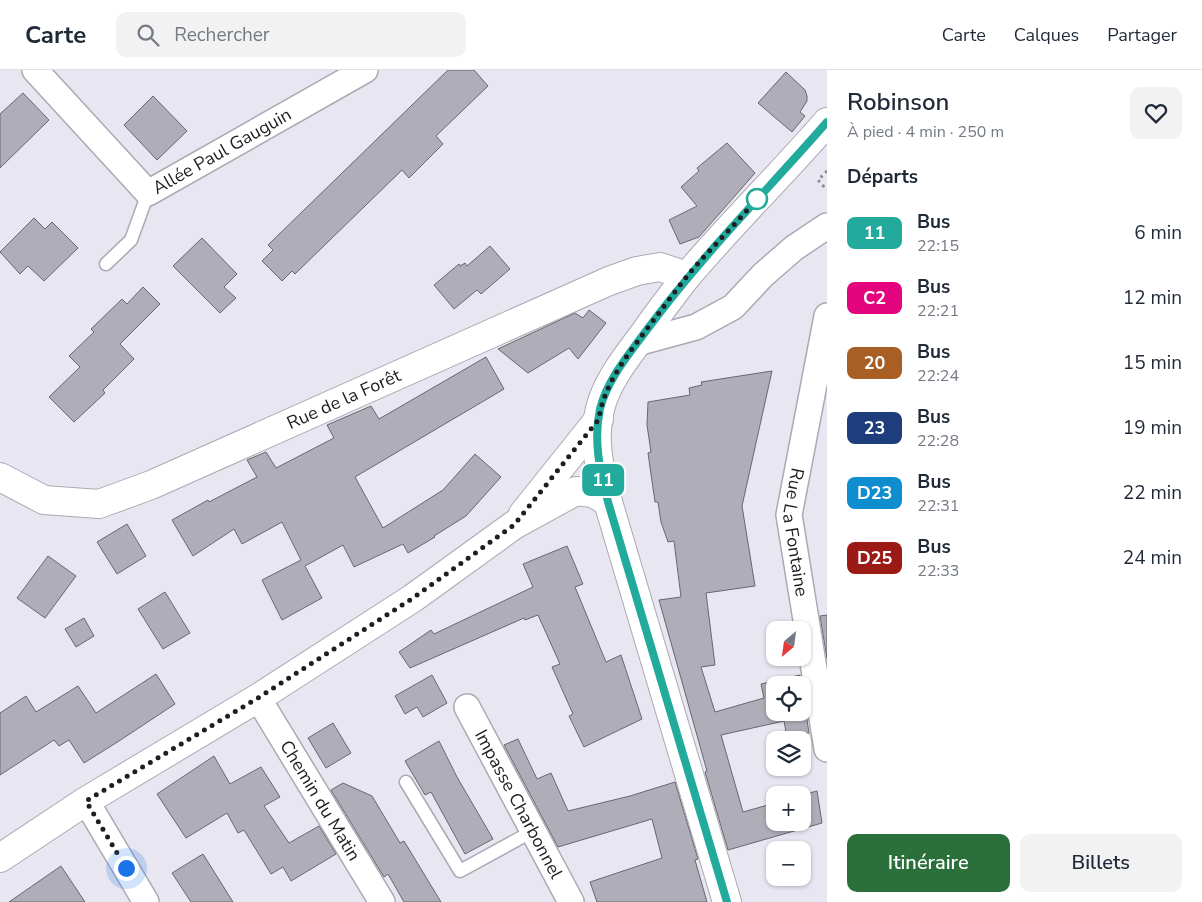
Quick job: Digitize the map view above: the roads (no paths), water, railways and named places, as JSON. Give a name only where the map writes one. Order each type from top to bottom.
[{"type":"street","name":"Allée Paul Gauguin","points":[[34,70],[148,193],[365,70]]},
{"type":"street","points":[[727,902],[608,502],[598,463],[596,438],[600,408],[608,389],[637,343],[687,276],[827,122]]},
{"type":"street","points":[[637,343],[696,327],[734,307],[763,275],[794,248],[827,226]]},
{"type":"street","name":"Rue de la Forêt","points":[[0,476],[44,500],[99,504],[151,485],[609,281],[638,271],[660,267],[687,276]]},
{"type":"street","name":"Rue La Fontaine","points":[[826,324],[789,515],[827,749]]},
{"type":"street","points":[[514,525],[599,419]]},
{"type":"street","points":[[0,858],[86,801],[258,698],[413,598],[514,525],[576,491],[593,494],[608,502]]},
{"type":"street","name":"Chemin du Matin","points":[[258,698],[382,902]]},
{"type":"street","name":"Impasse Charbonnel","points":[[467,706],[571,902]]},
{"type":"street","points":[[86,801],[146,902]]},
{"type":"lane","points":[[106,264],[131,240],[148,193]]},
{"type":"lane","points":[[406,782],[460,871],[533,831]]}]
